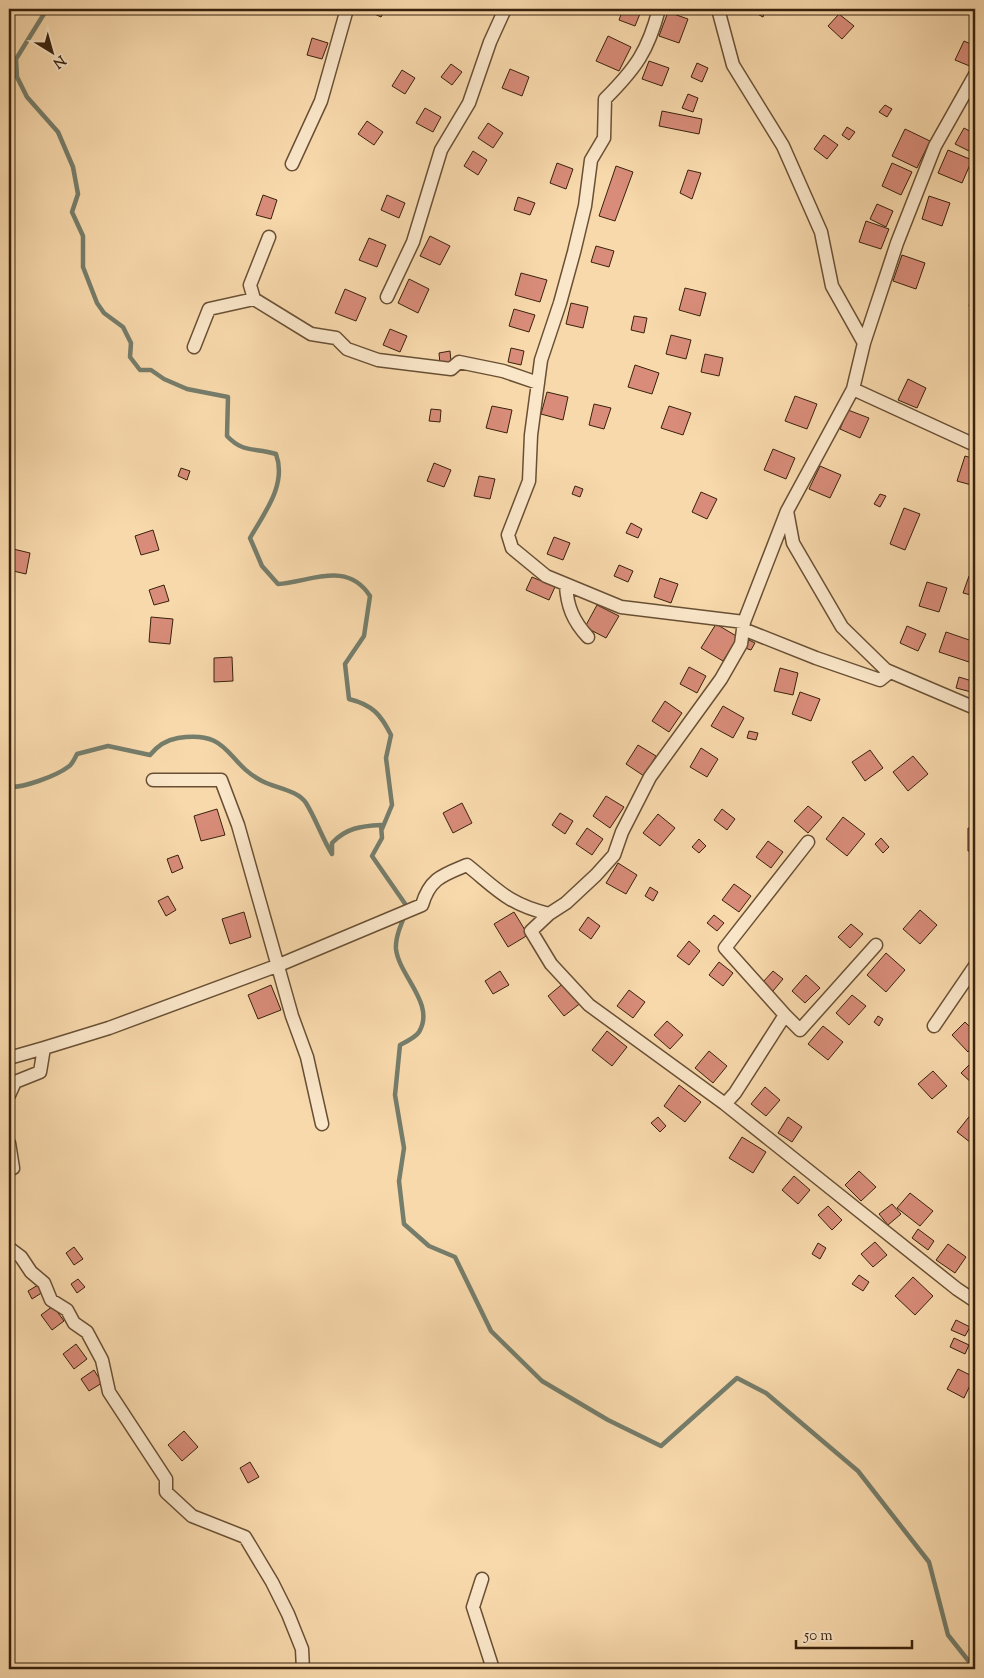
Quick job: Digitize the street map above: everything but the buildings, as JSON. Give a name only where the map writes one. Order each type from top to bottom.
[{"type":"street","points":[[292,164],[321,101],[347,9]]},
{"type":"street","points":[[386,297],[413,242],[441,150],[469,103],[490,42],[505,9]]},
{"type":"street","points":[[659,9],[649,44],[628,76],[605,99],[604,138],[591,160],[585,206],[560,304],[541,360],[529,481],[508,535],[512,548],[546,576],[621,608],[744,626],[816,658],[880,680],[890,672]]},
{"type":"street","points":[[718,9],[733,65],[783,146],[821,232],[832,286],[864,343]]},
{"type":"street","points":[[975,75],[935,146],[897,244],[864,343],[853,389],[787,510],[744,626],[741,644],[721,679],[650,776],[622,832],[614,855],[576,893],[531,931],[551,964],[590,1005],[725,1104],[957,1289],[975,1301]]},
{"type":"street","points":[[269,237],[250,285],[254,299],[311,334],[336,338],[347,349],[378,360],[451,369],[459,362],[503,371],[538,383]]},
{"type":"street","points":[[194,347],[209,309],[254,299]]},
{"type":"street","points":[[853,389],[975,445]]},
{"type":"street","points":[[787,510],[793,543],[842,627],[890,672],[975,708]]},
{"type":"street","points":[[566,585],[567,604],[578,626],[588,636]]},
{"type":"street","points":[[153,780],[221,780],[238,825],[292,1016],[307,1057],[322,1124]]},
{"type":"street","points":[[808,842],[725,948],[800,1030],[876,945]]},
{"type":"street","points":[[9,1058],[109,1028],[279,965],[422,905],[426,892],[438,877],[467,865],[502,895],[523,908],[549,914]]},
{"type":"street","points":[[934,1026],[975,966]]},
{"type":"street","points":[[725,1104],[735,1093],[785,1015]]},
{"type":"street","points":[[9,1095],[16,1082],[40,1072],[44,1048]]},
{"type":"street","points":[[9,1143],[13,1168],[9,1170]]},
{"type":"street","points":[[9,1248],[21,1257],[31,1272],[44,1283],[51,1300],[66,1310],[74,1324],[87,1332],[102,1360],[109,1392],[166,1479],[166,1492],[192,1516],[244,1537],[272,1582],[288,1614],[302,1648],[303,1669]]},
{"type":"street","points":[[482,1579],[473,1606],[493,1669]]},
{"type":"waterway","points":[[47,9],[16,59],[17,77],[27,97],[58,132],[73,167],[78,194],[72,212],[83,236],[83,267],[97,303],[104,313],[123,327],[131,343],[130,357],[140,370],[151,370],[164,379],[187,389],[228,397],[227,436],[244,448],[276,454],[279,465],[277,487],[268,508],[250,538],[262,566],[278,584],[315,577],[339,576],[361,585],[370,596],[364,636],[345,664],[349,699],[364,704],[380,716],[391,735],[386,758],[392,805],[382,829]]},
{"type":"waterway","points":[[9,787],[39,781],[56,774],[69,766],[77,754],[108,746],[150,755],[159,746],[170,740],[195,737],[218,743],[250,773],[262,781],[298,795],[310,809],[332,854],[332,843],[348,831],[360,827],[381,825],[382,838],[372,856],[408,908],[398,933],[396,949],[403,969],[415,990],[423,1011],[423,1022],[419,1032],[413,1038],[400,1045],[395,1095],[404,1148],[399,1181],[404,1224],[429,1246],[455,1257],[491,1331],[542,1381],[608,1420],[661,1446],[737,1378],[766,1393],[858,1471],[929,1562],[948,1635],[975,1669]]}]
